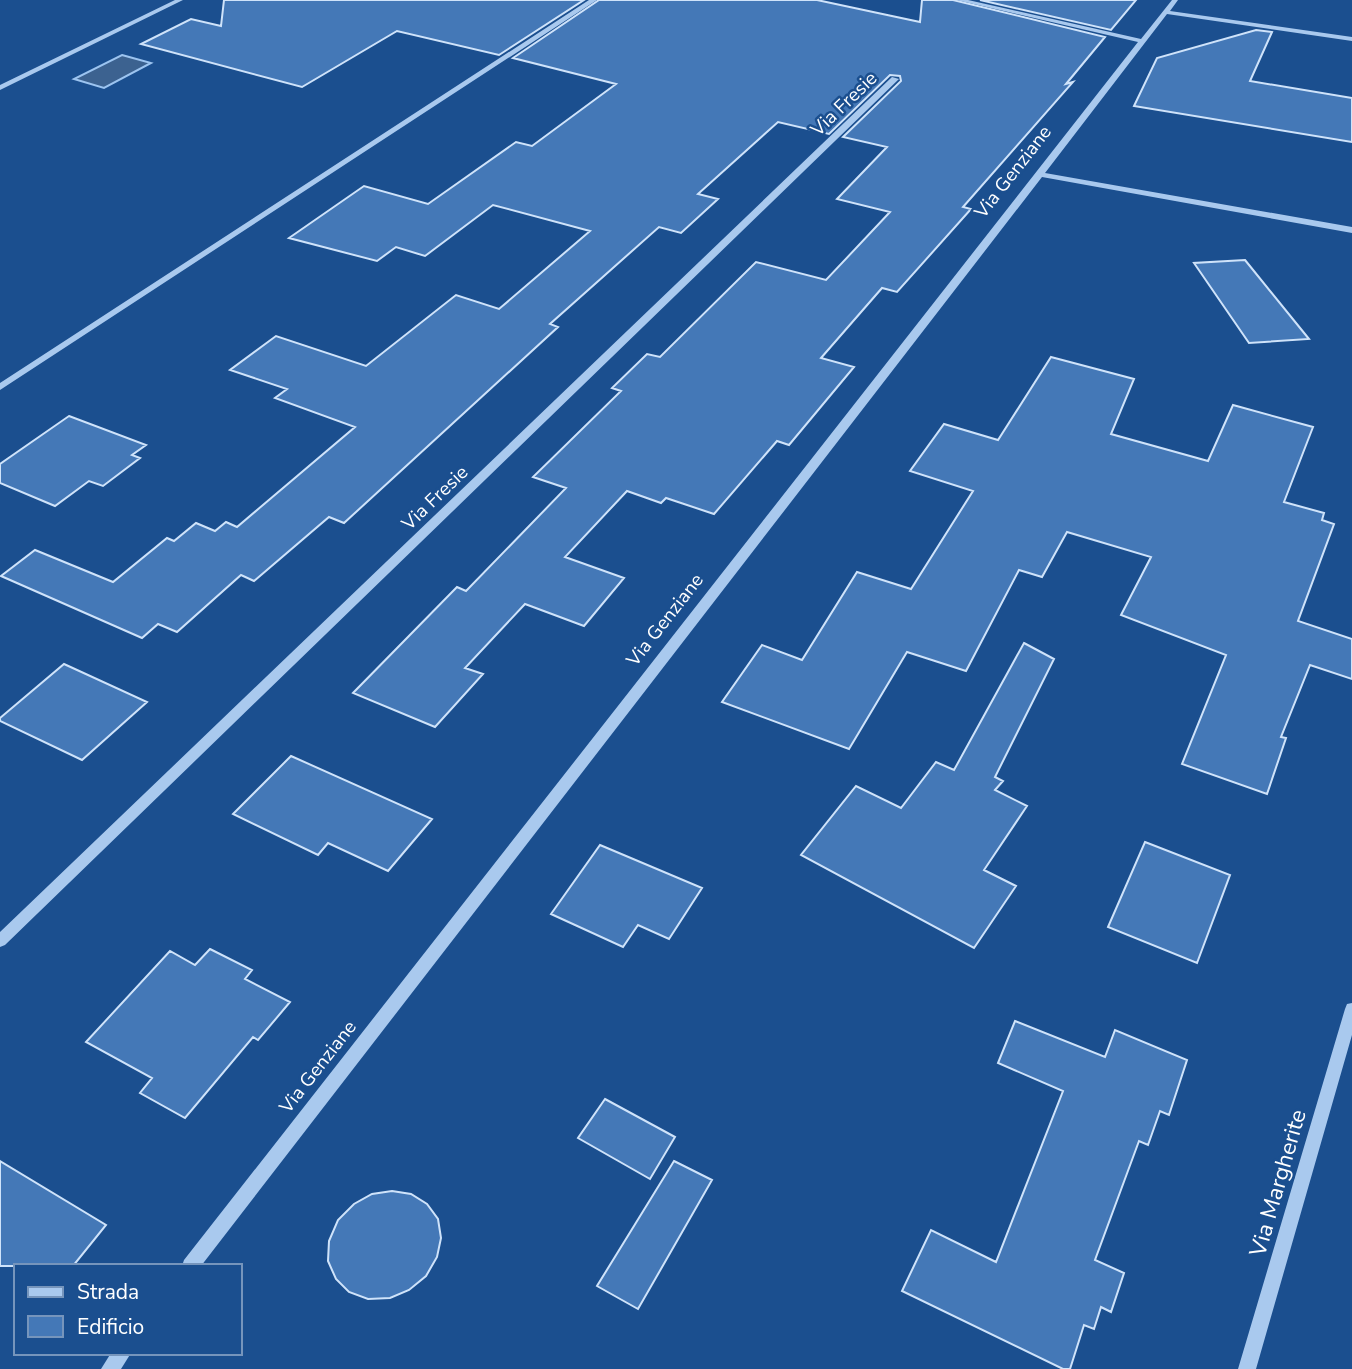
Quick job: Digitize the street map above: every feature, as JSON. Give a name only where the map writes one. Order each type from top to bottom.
[{"type":"street","points":[[0,88],[180,0]]},
{"type":"street","points":[[0,387],[594,0]]},
{"type":"street","points":[[959,0],[1142,41]]},
{"type":"street","name":"Via Genziane","points":[[192,1264],[1175,0]]},
{"type":"street","points":[[1166,12],[1352,39]]},
{"type":"street","name":"Via Fresie","points":[[0,942],[895,79]]},
{"type":"street","points":[[1038,174],[1352,230]]},
{"type":"street","name":"Via Margherite","points":[[1247,1369],[1352,1009]]},
{"type":"water","points":[[122,55],[151,63],[104,88],[74,79]]},
{"type":"building","points":[[224,0],[584,0],[499,55],[397,31],[302,87],[141,44],[191,19],[221,26]]},
{"type":"building","points":[[599,0],[817,0],[920,22],[922,0],[953,0],[1105,37],[1066,84],[1073,82],[963,207],[971,209],[897,292],[882,288],[821,358],[854,367],[789,445],[777,441],[714,514],[666,498],[661,503],[627,491],[565,557],[624,578],[584,626],[525,604],[465,668],[483,674],[435,727],[353,693],[457,587],[466,591],[566,488],[533,477],[621,391],[612,388],[647,354],[660,357],[756,262],[826,280],[890,212],[837,199],[887,147],[843,137],[901,81],[900,76],[890,75],[829,134],[778,122],[698,194],[718,199],[681,233],[659,227],[550,324],[558,327],[344,523],[329,517],[254,581],[241,575],[177,632],[158,624],[142,638],[1,576],[35,550],[113,582],[167,538],[174,541],[196,523],[215,531],[226,522],[237,527],[355,427],[275,398],[287,389],[230,370],[276,336],[366,366],[456,295],[499,309],[590,231],[493,205],[425,256],[396,247],[377,261],[289,238],[364,186],[428,204],[516,142],[532,146],[616,84],[513,58]]},
{"type":"building","points":[[980,0],[1136,0],[1111,30]]},
{"type":"building","points":[[1256,30],[1272,32],[1250,81],[1352,98],[1352,142],[1134,106],[1157,58]]},
{"type":"building","points":[[1245,260],[1309,339],[1249,343],[1194,263]]},
{"type":"building","points":[[1051,357],[1134,379],[1111,434],[1208,461],[1233,405],[1313,427],[1284,502],[1324,513],[1322,520],[1334,524],[1298,621],[1352,639],[1352,679],[1310,665],[1281,737],[1286,738],[1267,794],[1182,764],[1226,655],[1121,615],[1151,557],[1067,532],[1042,577],[1019,570],[966,671],[907,652],[849,749],[722,702],[762,645],[802,660],[857,572],[911,589],[973,491],[910,471],[944,424],[998,440]]},
{"type":"building","points":[[69,416],[146,445],[132,455],[140,458],[103,486],[89,481],[55,506],[0,483],[0,464]]},
{"type":"building","points":[[1024,643],[1054,659],[995,777],[1003,781],[995,790],[1027,806],[984,870],[1016,886],[974,948],[801,855],[856,786],[901,808],[936,762],[954,770]]},
{"type":"building","points":[[64,664],[147,702],[82,760],[0,721],[0,718]]},
{"type":"building","points":[[291,756],[432,819],[388,871],[328,843],[318,855],[233,814]]},
{"type":"building","points":[[1145,842],[1230,875],[1197,963],[1108,927]]},
{"type":"building","points":[[600,845],[702,888],[669,939],[638,925],[623,947],[551,914]]},
{"type":"building","points":[[210,949],[252,970],[245,979],[290,1002],[258,1040],[253,1037],[185,1118],[140,1093],[152,1078],[86,1042],[170,951],[195,965]]},
{"type":"building","points":[[1015,1021],[1105,1057],[1115,1030],[1187,1060],[1169,1115],[1160,1111],[1148,1145],[1139,1141],[1095,1260],[1124,1273],[1111,1312],[1101,1307],[1094,1329],[1084,1325],[1070,1369],[1063,1369],[902,1291],[931,1230],[996,1262],[1063,1091],[998,1063]]},
{"type":"building","points":[[605,1099],[675,1137],[650,1179],[578,1138]]},
{"type":"building","points":[[0,1161],[106,1225],[75,1264],[0,1266]]},
{"type":"building","points":[[674,1161],[712,1180],[638,1309],[597,1286]]},
{"type":"building","points":[[392,1191],[411,1194],[427,1204],[438,1219],[441,1238],[437,1257],[426,1276],[409,1290],[390,1298],[368,1299],[349,1292],[336,1279],[328,1261],[329,1241],[338,1220],[354,1204],[372,1194]]}]
